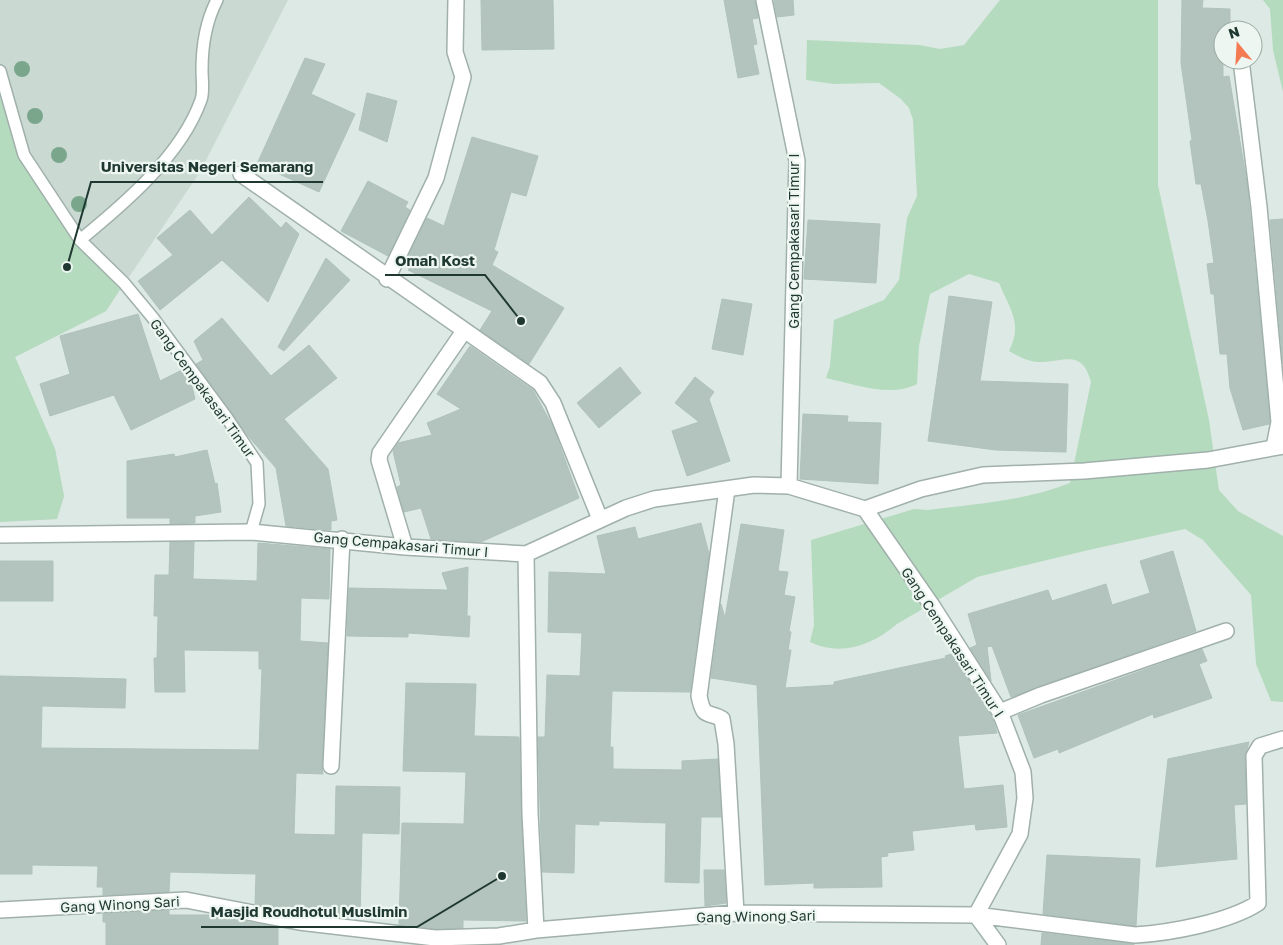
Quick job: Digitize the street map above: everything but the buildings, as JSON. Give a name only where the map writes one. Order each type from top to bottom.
[{"type":"street","points":[[388,278],[436,178],[462,77],[455,52],[456,0]]},
{"type":"street","name":"Gang Cempakasari Timur I","points":[[764,0],[797,161],[790,486]]},
{"type":"street","points":[[865,509],[921,489],[983,474],[1084,471],[1208,460],[1278,446],[1279,422],[1242,70]]},
{"type":"street","points":[[241,174],[540,383],[553,403],[600,519]]},
{"type":"street","points":[[405,547],[379,460],[380,453],[464,331]]},
{"type":"street","name":"Gang Cempakasari Timur I","points":[[0,535],[251,532],[342,539],[405,547],[526,554],[600,519],[654,499],[754,485],[790,486],[865,509],[933,606],[1000,712],[1023,772],[1025,798],[1020,834],[976,915]]},
{"type":"street","points":[[726,489],[699,696],[704,711],[722,720],[726,744],[736,914]]},
{"type":"street","points":[[331,766],[342,539]]},
{"type":"street","points":[[526,554],[530,813],[536,930]]},
{"type":"street","points":[[1000,712],[1041,695],[1226,631]]},
{"type":"street","name":"Gang Winong Sari","points":[[0,910],[186,900],[299,922],[435,938],[499,936],[536,930],[736,914],[976,915],[1135,934],[1160,933],[1243,913],[1258,903],[1254,756],[1260,746],[1283,739]]},
{"type":"street","points":[[976,915],[998,945]]},
{"type":"lane","points":[[80,240],[126,202],[178,143],[202,99],[202,47],[212,10],[218,0]]},
{"type":"lane","name":"Gang Cempakasari Timur","points":[[0,71],[24,155],[80,240],[124,283],[186,360],[257,463],[259,504],[251,532]]},
{"type":"shaded area","points":[[0,0],[288,0],[200,172],[106,311],[15,357],[55,449],[64,496],[57,519],[0,522]]},
{"type":"green space","points":[[1000,0],[1158,0],[1158,185],[1209,420],[1219,490],[1238,511],[1283,536],[1283,702],[1271,701],[1256,664],[1251,595],[1203,540],[1185,529],[977,577],[867,643],[844,648],[833,648],[810,642],[814,625],[811,540],[914,509],[928,510],[1018,498],[1070,483],[1091,382],[1083,365],[1077,361],[1064,359],[1034,362],[1009,351],[1015,332],[1015,324],[1011,309],[999,283],[969,274],[930,294],[919,346],[917,384],[896,390],[884,390],[826,378],[830,366],[834,320],[884,300],[899,280],[907,218],[917,196],[913,120],[909,108],[901,99],[879,83],[834,84],[806,80],[807,40],[919,45],[940,49],[964,45]]},
{"type":"green space","points":[[1263,0],[1283,0],[1283,92],[1273,50],[1270,9]]},
{"type":"green space","points":[[0,96],[18,157],[75,244],[120,289],[106,311],[15,357],[55,449],[64,496],[57,519],[0,522]]},
{"type":"place","name":"Universitas Negeri Semarang","points":[[67,267]]},
{"type":"place","name":"Omah Kost","points":[[521,321]]},
{"type":"place","name":"Masjid Roudhotul Muslimin","points":[[502,876]]}]
